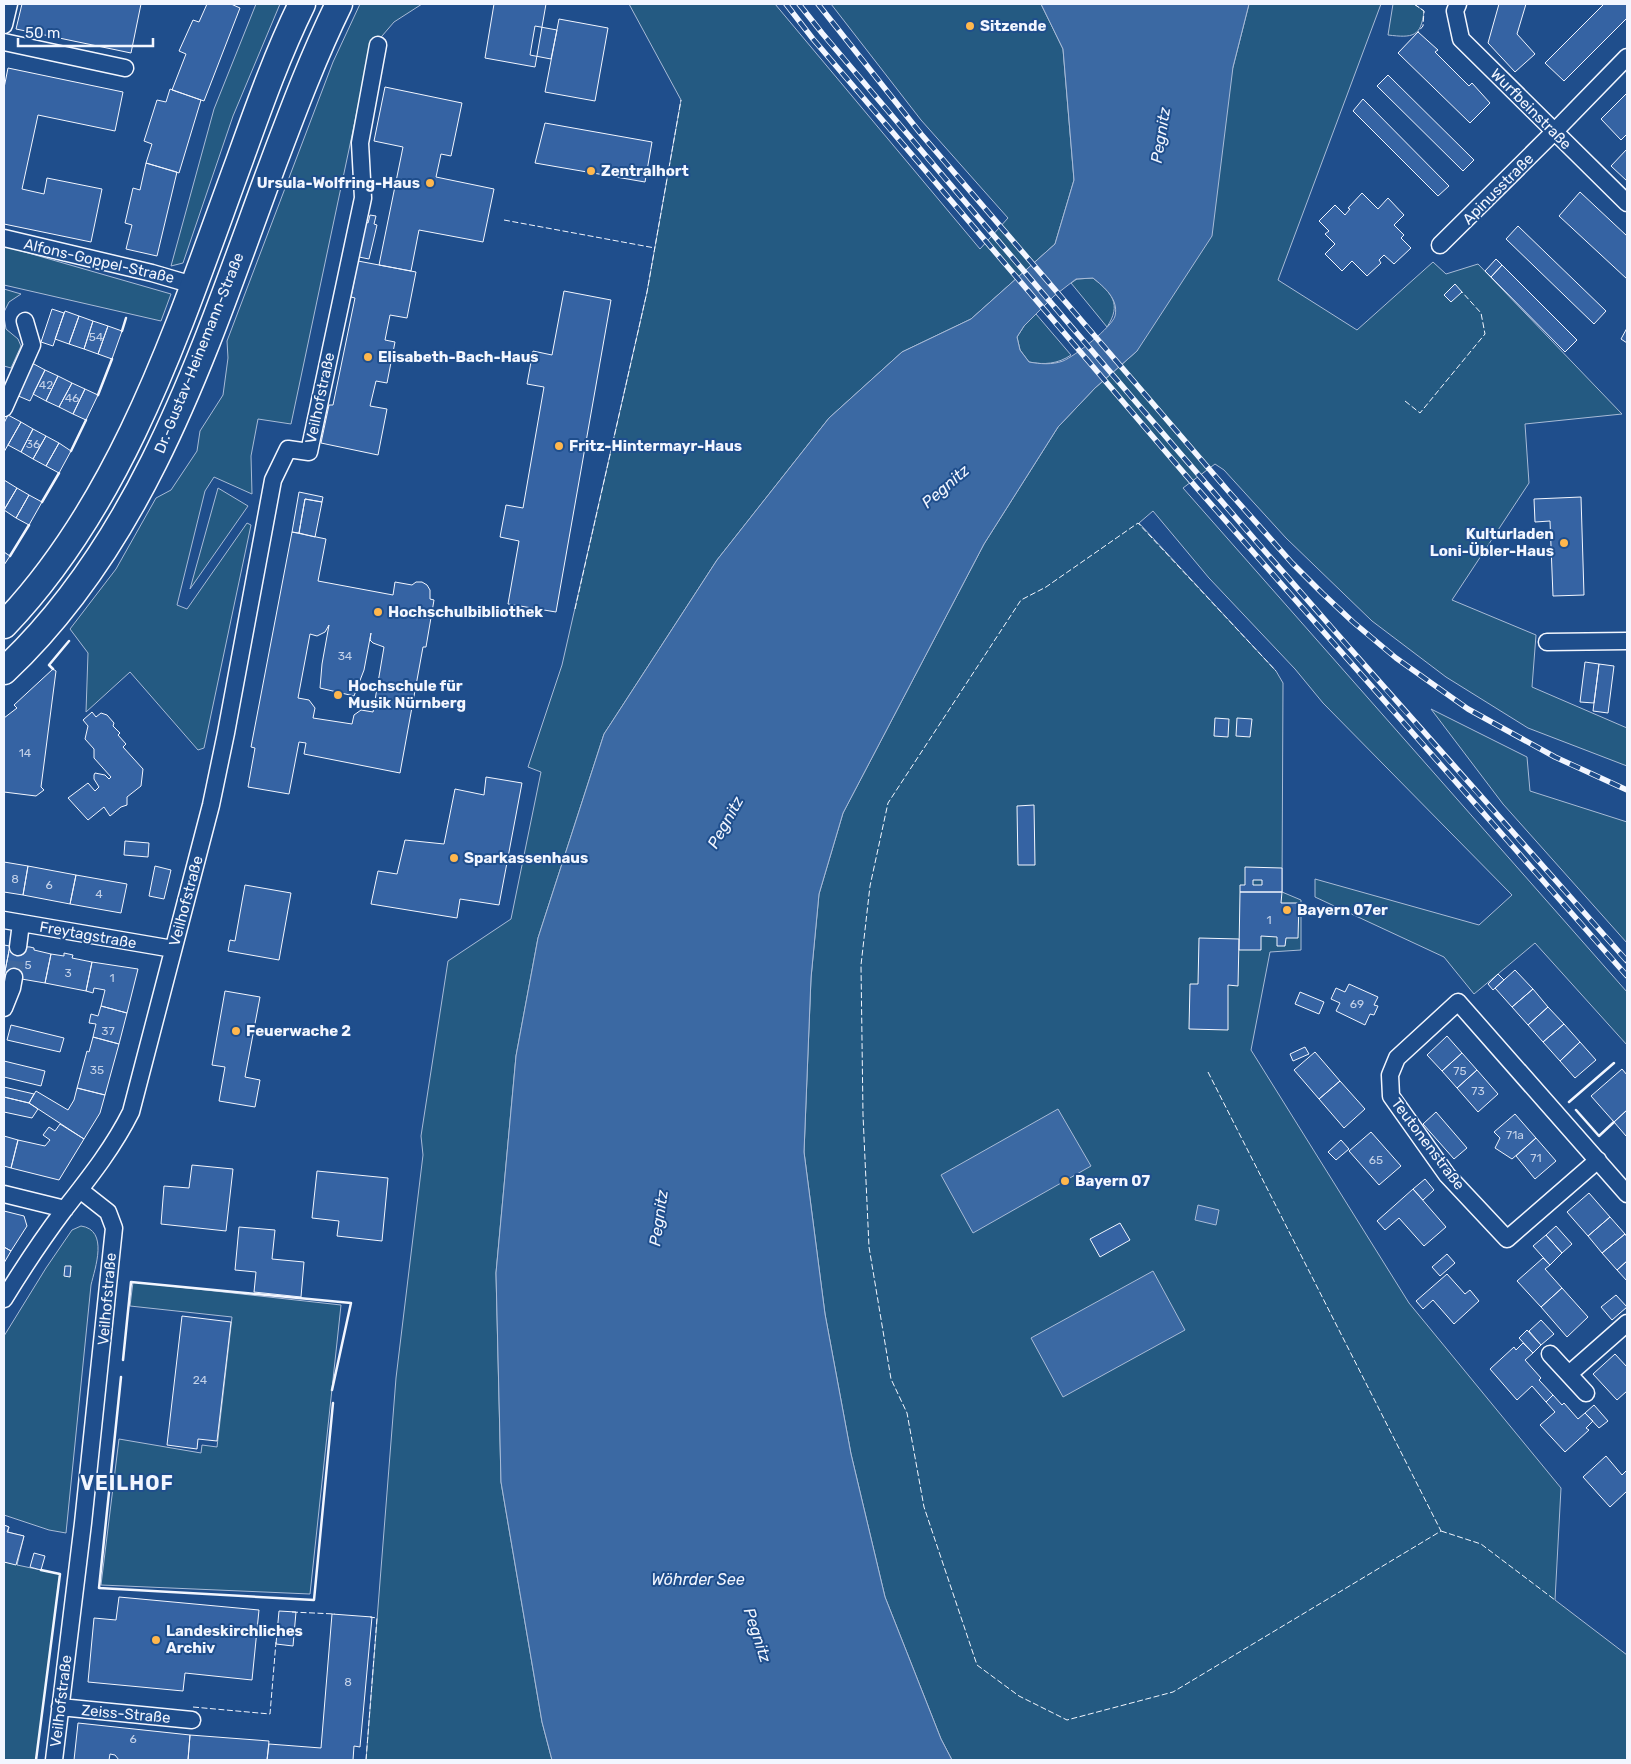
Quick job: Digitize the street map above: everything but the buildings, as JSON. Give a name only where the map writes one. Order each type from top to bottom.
[{"type":"main road","name":"Dr.-Gustav-Heinemann-Straße","points":[[4,625],[56,562],[82,523],[109,478],[132,432],[154,385],[261,102],[302,4]]},
{"type":"main road","name":"Dr.-Gustav-Heinemann-Straße","points":[[4,671],[42,632],[83,582],[123,520],[156,460],[196,369],[303,86],[339,4]]},
{"type":"street","points":[[4,25],[8,4]]},
{"type":"street","name":"Wurfbeinstraße","points":[[1458,4],[1455,11],[1461,40],[1627,203]]},
{"type":"street","points":[[4,42],[125,68]]},
{"type":"street","name":"Veilhofstraße","points":[[54,1760],[97,1395],[114,1228],[108,1212],[80,1190],[97,1169],[131,1112],[211,805],[273,480],[288,449],[309,452],[363,198],[360,144],[378,45]]},
{"type":"street","name":"Apinusstraße","points":[[1440,246],[1627,57]]},
{"type":"street","name":"Alfons-Goppel-Straße","points":[[4,238],[152,273],[193,285]]},
{"type":"street","points":[[4,408],[32,345],[25,321]]},
{"type":"street","points":[[1547,642],[1627,641]]},
{"type":"street","name":"Freytagstraße","points":[[4,920],[173,949]]},
{"type":"street","points":[[18,947],[21,923]]},
{"type":"street","points":[[4,1008],[14,978]]},
{"type":"street","name":"Teutonenstraße","points":[[1598,1160],[1507,1239],[1447,1175],[1391,1096],[1390,1075],[1396,1058],[1458,1002],[1598,1160],[1627,1194]]},
{"type":"street","points":[[4,1299],[42,1240],[80,1190]]},
{"type":"street","points":[[4,1194],[65,1209]]},
{"type":"street","points":[[1568,1374],[1627,1323]]},
{"type":"street","points":[[1550,1354],[1586,1394]]},
{"type":"street","name":"Zeiss-Straße","points":[[60,1707],[192,1720]]},
{"type":"shaded area","points":[[256,4],[280,4],[233,116],[183,263],[171,266],[214,109]]},
{"type":"shaded area","points":[[360,4],[422,4],[394,22],[370,50],[291,424],[258,419],[251,456],[252,494],[214,477],[205,491],[177,605],[187,609],[247,523],[251,525],[204,748],[198,750],[130,672],[86,712],[88,653],[70,629],[116,569],[156,498],[171,490],[197,451],[200,431],[223,395],[228,358],[227,341],[333,62]]},
{"type":"shaded area","points":[[629,4],[775,4],[980,249],[1008,218],[921,120],[831,4],[1041,4],[1063,49],[1074,180],[1055,244],[971,319],[902,352],[829,418],[717,560],[604,734],[538,938],[516,1056],[496,1273],[501,1482],[542,1722],[552,1760],[366,1760],[396,1378],[423,1155],[421,1136],[448,961],[511,919],[541,772],[528,767],[562,665],[647,292],[681,100]]},
{"type":"shaded area","points":[[1249,4],[1381,4],[1278,280],[1357,330],[1433,262],[1446,274],[1478,264],[1622,414],[1525,424],[1529,483],[1452,600],[1536,635],[1532,687],[1627,728],[1627,766],[1528,728],[1446,677],[1372,621],[1286,538],[1224,470],[1215,464],[1183,488],[1627,992],[1627,1045],[1535,943],[1474,994],[1444,957],[1315,897],[1315,879],[1479,925],[1512,895],[1323,703],[1295,669],[1209,578],[1153,511],[1139,523],[1276,671],[1283,683],[1282,892],[1301,900],[1301,950],[1270,952],[1251,1050],[1409,1303],[1561,1488],[1555,1600],[1627,1655],[1627,1760],[952,1760],[941,1739],[885,1597],[851,1454],[825,1314],[804,1152],[811,978],[819,894],[843,813],[984,544],[1058,427],[1095,388],[1137,351],[1233,67]]},
{"type":"shaded area","points":[[1393,4],[1414,4],[1424,11],[1423,20],[1418,31],[1410,36],[1388,35]]},
{"type":"shaded area","points":[[4,246],[171,294],[161,321],[4,285]]},
{"type":"shaded area","points":[[1093,278],[1113,299],[1114,312],[1107,327],[1071,283],[1077,279]]},
{"type":"shaded area","points":[[4,289],[21,294],[9,302],[4,312]]},
{"type":"shaded area","points":[[1036,314],[1071,355],[1051,363],[1029,362],[1020,350],[1017,337],[1024,326]]},
{"type":"shaded area","points":[[4,317],[6,329],[18,339],[21,346],[11,368],[4,366]]},
{"type":"shaded area","points":[[218,488],[248,506],[190,589]]},
{"type":"shaded area","points":[[1431,709],[1527,757],[1530,791],[1627,822],[1627,943],[1503,804]]},
{"type":"shaded area","points":[[81,1226],[90,1229],[95,1235],[98,1242],[98,1251],[91,1285],[66,1533],[49,1530],[4,1515],[4,1336],[72,1230]]},
{"type":"shaded area","points":[[133,1282],[341,1305],[310,1594],[101,1585],[119,1439],[201,1453],[202,1445],[217,1447],[232,1317],[130,1306]]},
{"type":"shaded area","points":[[4,1525],[9,1527],[8,1532],[24,1536],[17,1565],[60,1574],[36,1760],[4,1760]]},
{"type":"water","name":"Wöhrder See","points":[[1041,4],[1249,4],[1233,67],[1212,236],[1137,351],[1095,388],[1058,427],[984,544],[843,813],[819,894],[811,978],[804,1152],[825,1314],[851,1454],[885,1597],[941,1739],[952,1760],[552,1760],[542,1722],[501,1482],[496,1273],[516,1056],[538,938],[604,734],[717,560],[829,418],[902,352],[971,319],[1055,244],[1074,180],[1063,49]],"holes":[[[1093,278],[1106,289],[1113,299],[1116,310],[1112,321],[1100,334],[1063,361],[1046,364],[1029,362],[1020,350],[1017,337],[1024,326],[1054,296],[1076,279]]]},
{"type":"water","points":[[1058,1109],[1091,1166],[973,1233],[941,1175]]},
{"type":"water","points":[[1198,1205],[1219,1210],[1216,1225],[1195,1220]]},
{"type":"water","points":[[1153,1271],[1185,1330],[1063,1397],[1031,1338]]},
{"type":"tunnel","points":[[14,977],[18,947]]},
{"type":"railway","points":[[786,4],[813,39],[1195,486],[1627,976]]},
{"type":"railway","points":[[799,4],[949,183],[1204,480],[1369,670],[1627,961]]},
{"type":"railway","points":[[818,4],[921,134],[1229,492],[1292,563],[1322,593],[1396,658],[1468,709],[1555,757],[1627,790]]},
{"type":"fence","points":[[1414,4],[1424,11],[1423,26],[1417,33]]},
{"type":"fence","points":[[575,609],[647,292],[681,100]]},
{"type":"fence","points":[[504,220],[655,248]]},
{"type":"fence","points":[[1405,401],[1420,413],[1485,334],[1481,313],[1462,292]]},
{"type":"fence","points":[[1208,1072],[1441,1531],[1173,1692],[1067,1720],[1019,1696],[977,1665],[924,1507],[907,1413],[891,1379],[869,1247],[863,1115],[861,965],[870,886],[888,803],[1021,600],[1046,587],[1138,523],[1276,671]]},
{"type":"fence","points":[[1441,1531],[1481,1544],[1555,1600]]},
{"type":"fence","points":[[292,1612],[335,1614]]},
{"type":"fence","points":[[366,1760],[377,1618],[370,1617]]},
{"type":"fence","points":[[193,1707],[270,1714],[276,1642]]},
{"type":"wall","points":[[122,331],[126,318]]},
{"type":"wall","points":[[98,395],[112,359]]},
{"type":"wall","points":[[71,451],[86,420]]},
{"type":"wall","points":[[42,502],[59,473]]},
{"type":"wall","points":[[10,556],[29,525]]},
{"type":"wall","points":[[53,669],[49,665],[69,641]]},
{"type":"wall","points":[[1569,1102],[1614,1063]]},
{"type":"wall","points":[[1576,1110],[1599,1136],[1614,1122]]},
{"type":"wall","points":[[123,1360],[131,1282],[351,1303],[332,1390]]},
{"type":"wall","points":[[121,1377],[99,1588],[314,1600],[333,1403]]},
{"type":"wall","points":[[36,1760],[60,1574],[41,1570]]},
{"type":"place","name":"Sitzende","points":[[970,26]]},
{"type":"place","name":"Zentralhort","points":[[591,171]]},
{"type":"place","name":"Ursula-Wolfring-Haus","points":[[430,183]]},
{"type":"place","name":"Elisabeth-Bach-Haus","points":[[368,357]]},
{"type":"place","name":"Fritz-Hintermayr-Haus","points":[[559,446]]},
{"type":"place","name":"Kulturladen Loni-Übler-Haus","points":[[1564,543]]},
{"type":"place","name":"Hochschulbibliothek","points":[[378,612]]},
{"type":"place","name":"Hochschule für Musik Nürnberg","points":[[338,695]]},
{"type":"place","name":"Sparkassenhaus","points":[[454,858]]},
{"type":"place","name":"Bayern 07er","points":[[1287,910]]},
{"type":"place","name":"Feuerwache 2","points":[[236,1031]]},
{"type":"place","name":"Bayern 07","points":[[1065,1181]]},
{"type":"place","name":"Landeskirchliches Archiv","points":[[156,1640]]},
{"type":"district","name":"VEILHOF","points":[[127,1483]]},
{"type":"water label","name":"Pegnitz","points":[[1160,135]]},
{"type":"water label","name":"Pegnitz","points":[[945,486]]},
{"type":"water label","name":"Pegnitz","points":[[725,822]]},
{"type":"water label","name":"Pegnitz","points":[[658,1218]]},
{"type":"water label","name":"Pegnitz","points":[[758,1635]]}]
